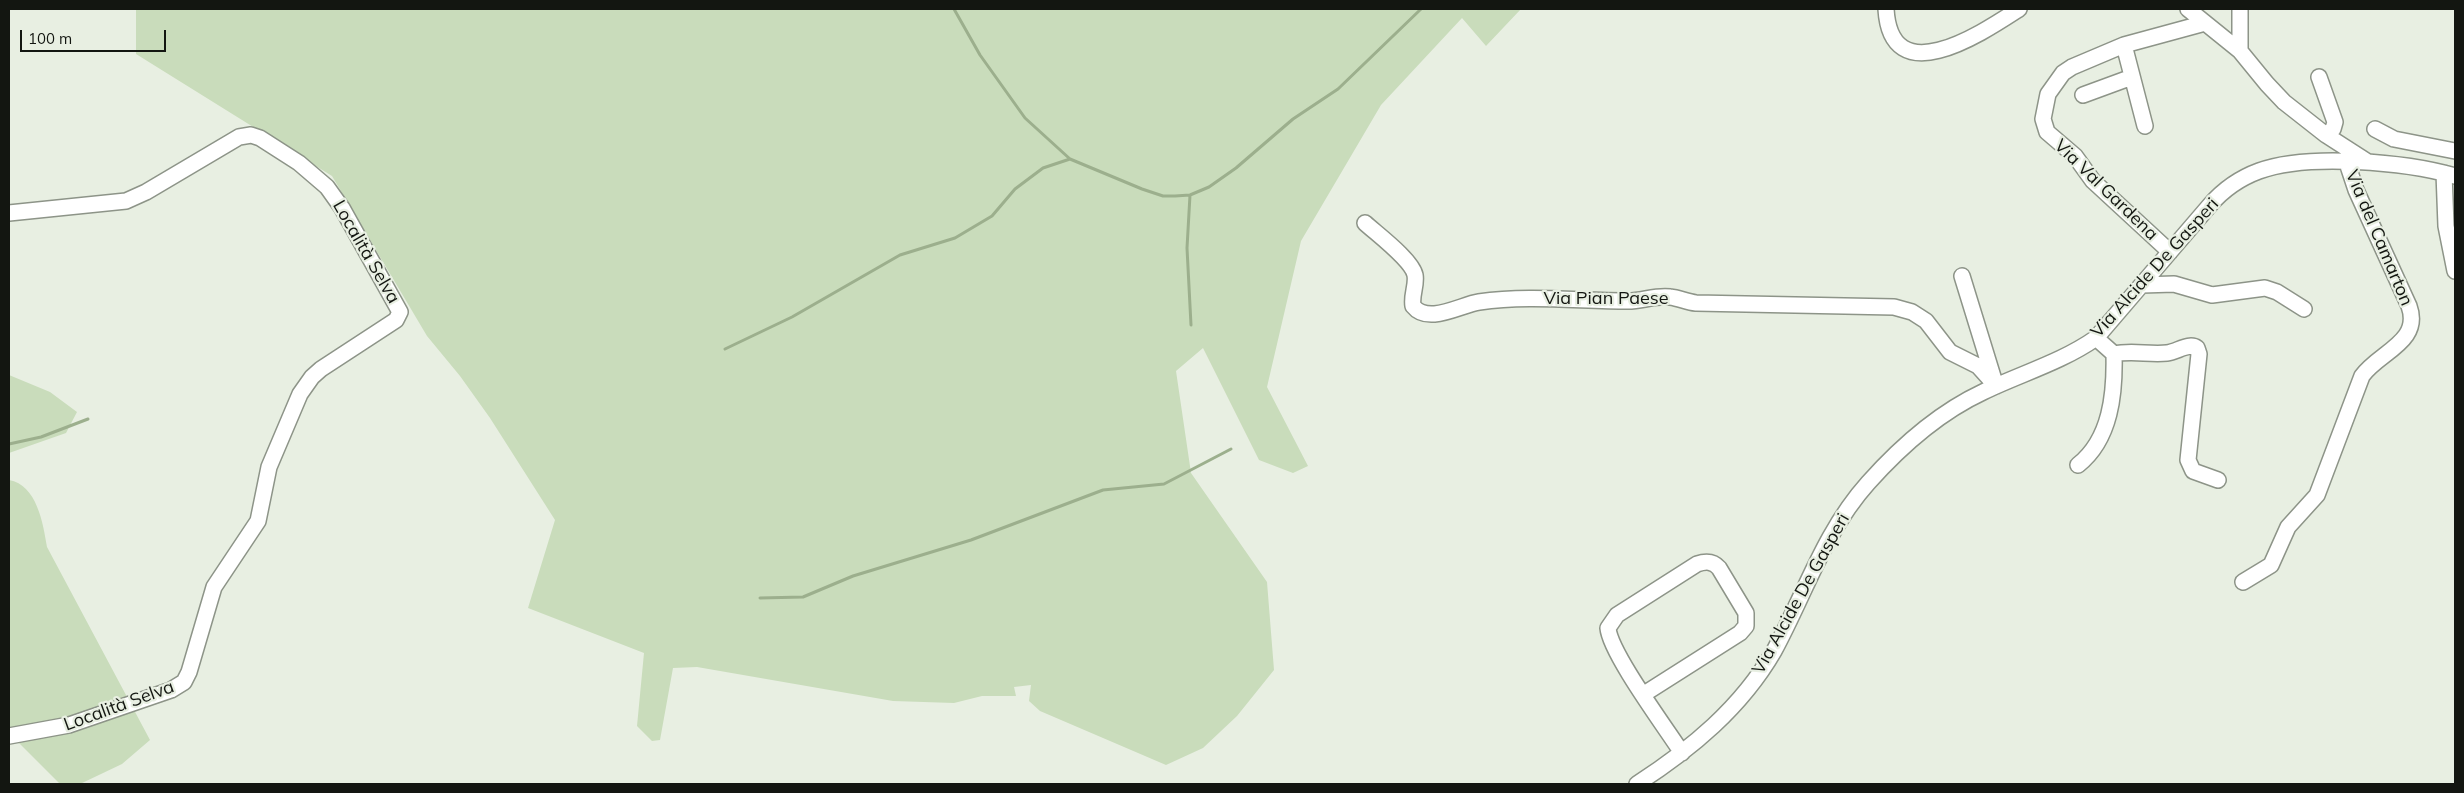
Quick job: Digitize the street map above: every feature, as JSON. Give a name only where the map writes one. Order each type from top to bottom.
[{"type":"street","points":[[1886,9],[1889,29],[1895,42],[1905,50],[1926,52],[1947,49],[1962,44],[2019,9]]},
{"type":"street","points":[[2188,9],[2240,51],[2274,92],[2326,135],[2370,163]]},
{"type":"street","points":[[2240,9],[2240,51]]},
{"type":"street","name":"Via Val Gardena","points":[[2170,252],[2096,184],[2075,156],[2047,132],[2043,123],[2047,96],[2063,73],[2076,65],[2124,45],[2205,22]]},
{"type":"street","points":[[2124,45],[2145,126]]},
{"type":"street","points":[[2083,95],[2132,77]]},
{"type":"street","points":[[2319,77],[2335,122],[2333,129],[2326,135]]},
{"type":"street","points":[[2375,128],[2394,139],[2455,152]]},
{"type":"street","name":"Località Selva","points":[[9,213],[126,201],[146,192],[240,137],[254,135],[299,163],[331,192],[365,248],[400,312],[396,320],[316,373],[300,394],[269,467],[258,521],[214,586],[190,668],[184,682],[170,690],[76,723],[9,736]]},
{"type":"street","name":"Via Alcide De Gasperi","points":[[1637,784],[1682,753],[1724,716],[1763,668],[1780,638],[1834,528],[1867,484],[1898,450],[1961,403],[2068,354],[2096,338],[2213,201],[2245,178],[2265,169],[2290,163],[2370,163],[2412,167],[2450,175]]},
{"type":"street","name":"Via del Camarton","points":[[2243,582],[2266,570],[2275,560],[2288,527],[2317,496],[2362,376],[2374,362],[2399,344],[2411,326],[2409,306],[2356,190],[2347,163]]},
{"type":"street","points":[[2450,175],[2446,226],[2454,263]]},
{"type":"street","name":"Via Pian Paese","points":[[1365,223],[1412,267],[1416,278],[1412,298],[1414,306],[1424,313],[1436,314],[1477,302],[1579,299],[1627,301],[1664,296],[1696,303],[1894,307],[1909,311],[1926,320],[1950,352],[1978,366],[1996,386]]},
{"type":"street","points":[[1962,276],[1996,386]]},
{"type":"street","points":[[2142,284],[2174,284],[2212,295],[2265,288],[2277,292],[2304,309]]},
{"type":"street","points":[[2078,465],[2094,451],[2112,404],[2114,354],[2096,338]]},
{"type":"street","points":[[2114,354],[2133,351],[2163,353],[2190,345],[2197,348],[2199,354],[2188,460],[2193,471],[2218,480]]},
{"type":"street","points":[[1644,694],[1740,633],[1746,626],[1746,613],[1719,568],[1714,563],[1697,564],[1617,615],[1609,624],[1610,641],[1644,694],[1682,753]]},
{"type":"green space","points":[[136,9],[1521,9],[1486,46],[1462,18],[1381,105],[1301,241],[1267,387],[1308,466],[1293,473],[1259,460],[1203,348],[1176,371],[1191,473],[1267,582],[1274,670],[1237,716],[1203,748],[1166,765],[1040,711],[1029,701],[1031,685],[1014,687],[1016,696],[982,696],[954,703],[893,701],[697,667],[673,668],[660,740],[652,741],[637,726],[644,653],[528,608],[555,520],[490,418],[460,376],[427,336],[332,176],[136,54]]},
{"type":"green space","points":[[9,375],[50,392],[77,412],[66,433],[9,453]]},
{"type":"green space","points":[[9,480],[19,483],[26,489],[37,506],[47,547],[150,740],[122,764],[80,784],[60,784],[9,733]]},
{"type":"waterway","points":[[954,9],[980,55],[1025,118],[1070,159],[1163,196],[1190,195],[1209,187],[1236,168],[1293,119],[1338,89],[1421,9]]},
{"type":"waterway","points":[[725,349],[792,317],[900,255],[955,238],[992,216],[1015,189],[1043,168],[1070,159]]},
{"type":"waterway","points":[[1190,195],[1187,248],[1191,325]]},
{"type":"waterway","points":[[9,444],[41,437],[88,419]]},
{"type":"waterway","points":[[760,598],[803,597],[853,576],[971,540],[1103,490],[1164,484],[1231,449]]}]
